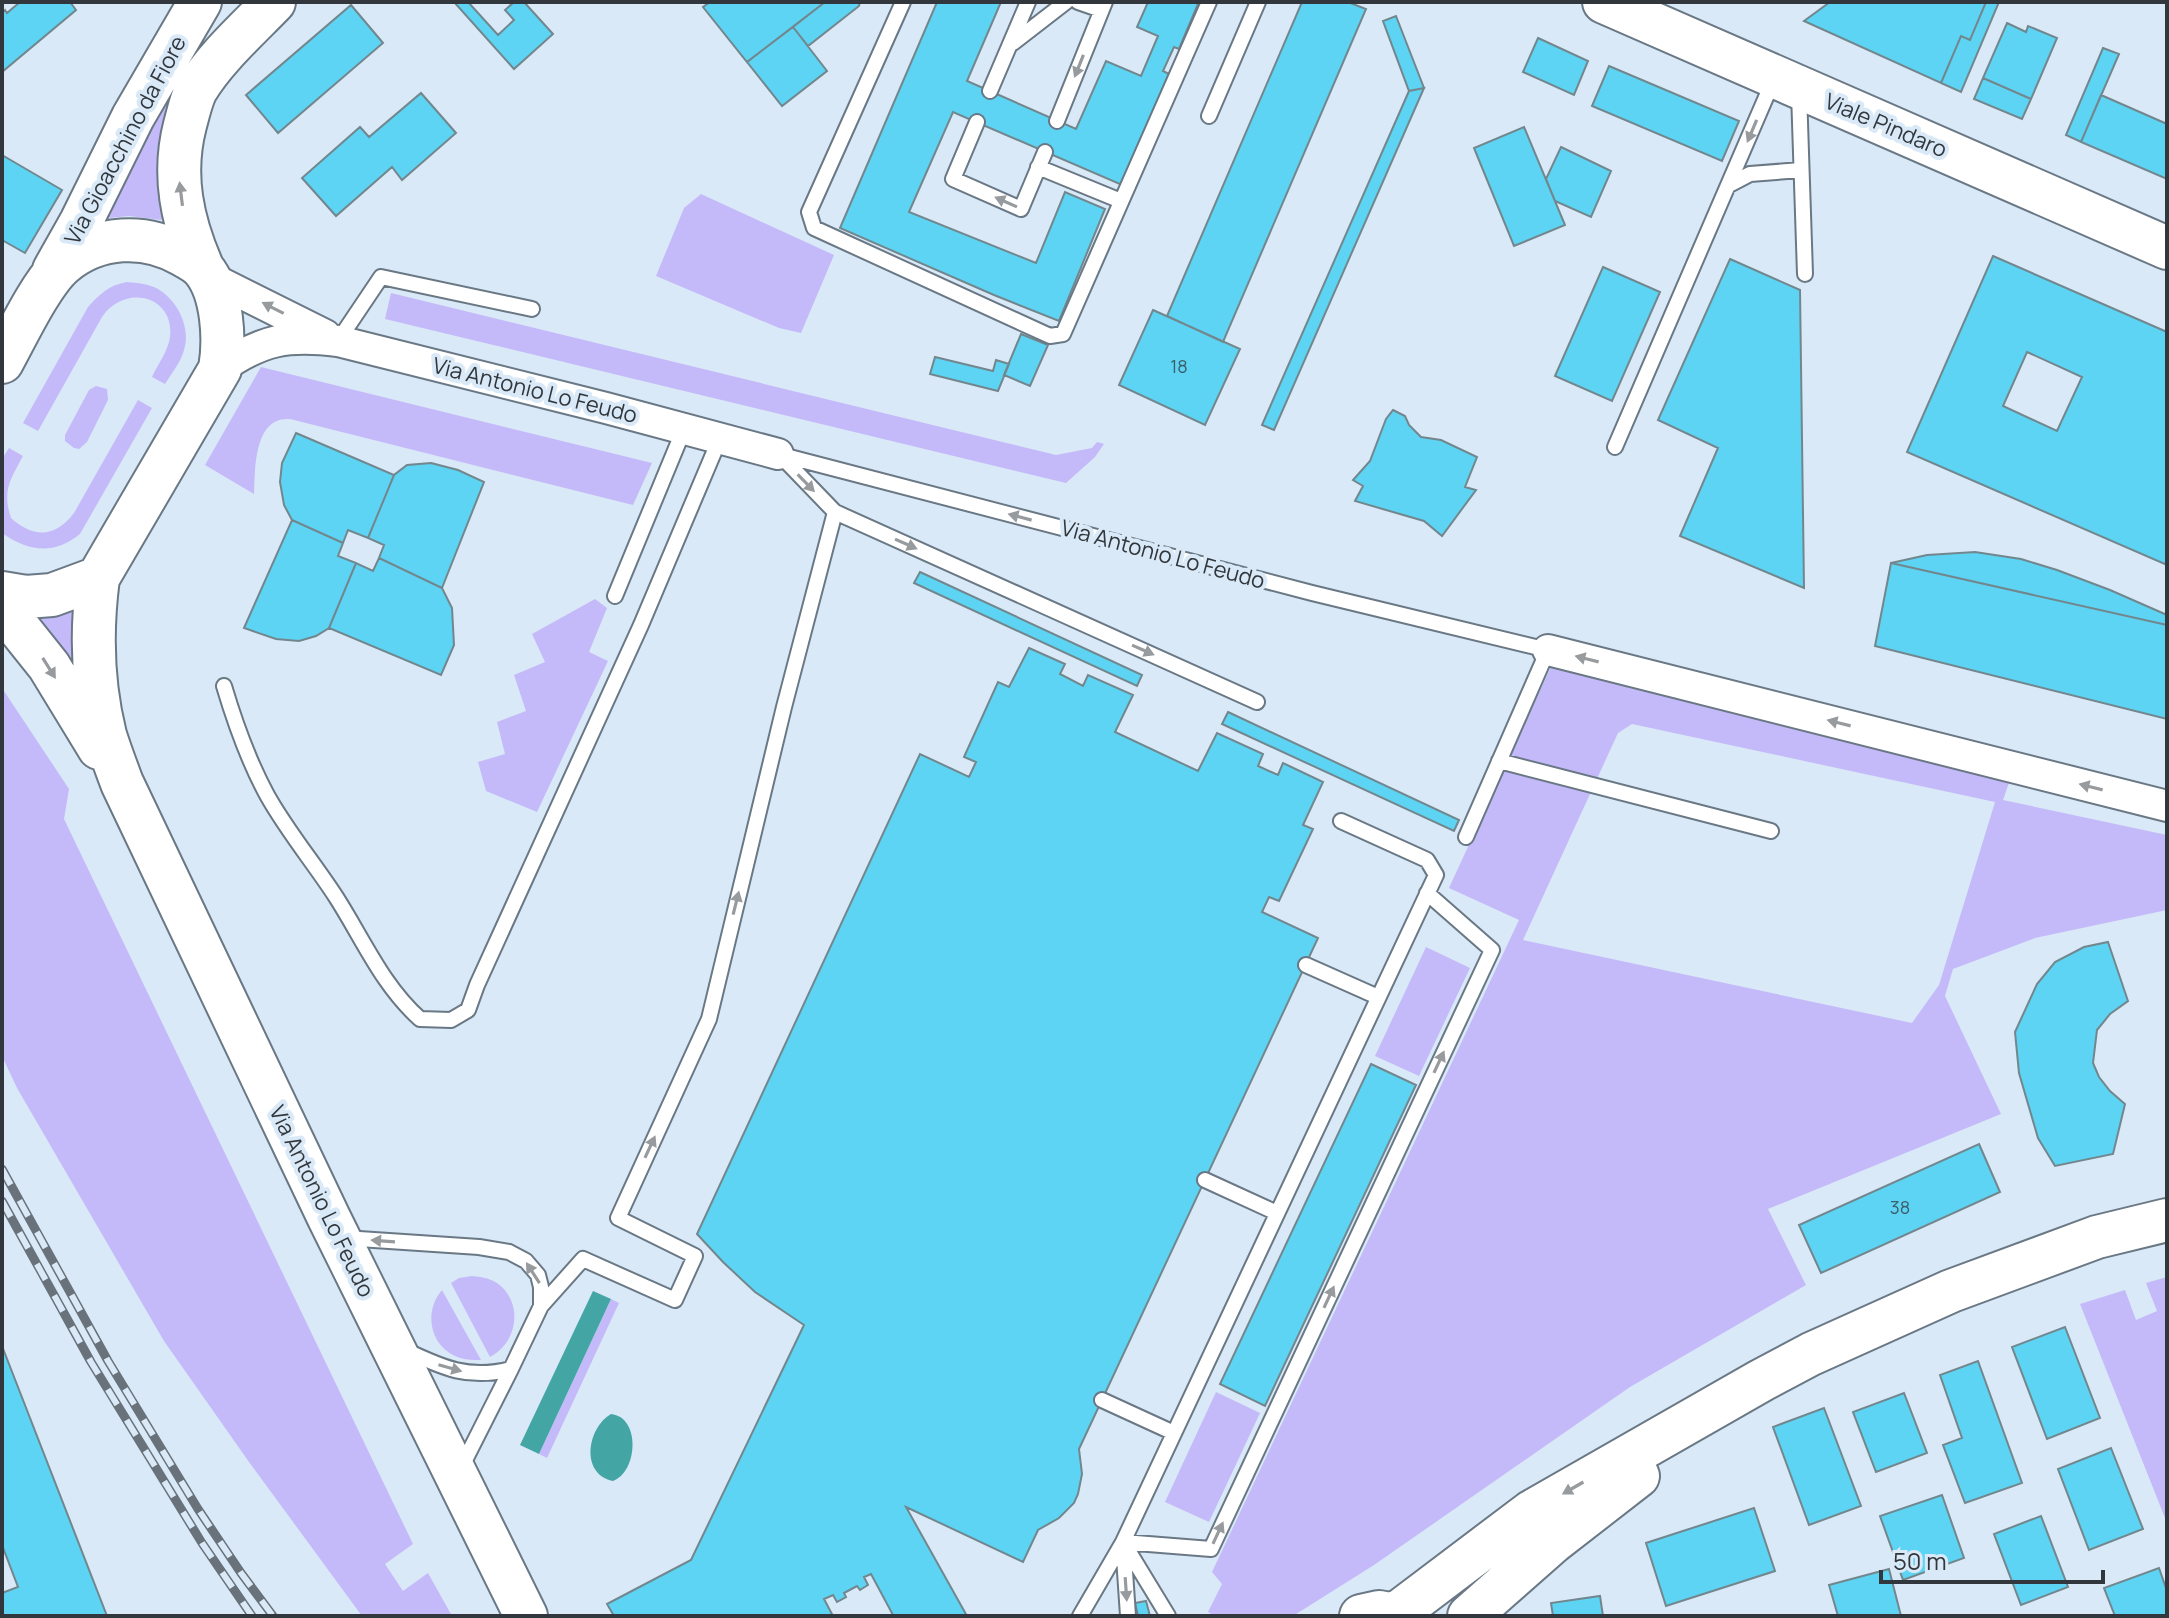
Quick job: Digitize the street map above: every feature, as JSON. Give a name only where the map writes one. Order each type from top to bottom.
[{"type":"street","name":"Via Gioacchino da Fiore","points":[[2,362],[81,222],[133,117],[200,2]]},
{"type":"street","name":"Via Gioacchino da Fiore","points":[[220,369],[222,324],[216,299],[185,222],[179,158],[187,115],[196,91],[227,50],[274,2]]},
{"type":"street","name":"Viale Pindaro","points":[[1604,2],[2167,248]]},
{"type":"street","points":[[49,278],[76,254],[110,241],[128,239],[164,246],[180,253],[205,272]]},
{"type":"street","name":"Via Antonio Lo Feudo","points":[[205,272],[338,341]]},
{"type":"street","name":"Via Antonio Lo Feudo","points":[[220,369],[266,343],[310,337],[338,341],[778,454]]},
{"type":"street","points":[[2,593],[26,597],[52,595],[98,578],[220,369]]},
{"type":"street","name":"Via Antonio Lo Feudo","points":[[98,578],[93,637],[97,697],[122,783]]},
{"type":"street","name":"Via Antonio Lo Feudo","points":[[2,607],[49,666],[122,783],[340,1238],[526,1616]]},
{"type":"street","points":[[1548,650],[2167,806]]},
{"type":"street","points":[[1386,1615],[1531,1512],[1811,1354],[1951,1291],[2097,1237],[2167,1220]]},
{"type":"street","points":[[1469,1616],[1553,1542],[1762,1380]]},
{"type":"lane","points":[[903,2],[809,212],[814,228],[1050,336],[1063,334],[1209,2]]},
{"type":"lane","points":[[990,91],[1028,2]]},
{"type":"lane","points":[[1009,46],[1066,2]]},
{"type":"lane","points":[[1057,121],[1103,6],[1078,2]]},
{"type":"lane","points":[[1209,116],[1258,2]]},
{"type":"lane","points":[[1787,82],[1801,170],[1805,274]]},
{"type":"lane","points":[[1615,447],[1728,185],[1787,82]]},
{"type":"lane","points":[[977,122],[953,179],[1021,209],[1045,152]]},
{"type":"lane","points":[[1038,167],[1121,201]]},
{"type":"lane","points":[[1728,185],[1750,174],[1801,170]]},
{"type":"lane","points":[[338,341],[381,277],[532,309]]},
{"type":"lane","points":[[615,596],[684,429]]},
{"type":"lane","points":[[224,686],[234,722],[267,795],[336,897],[372,960],[403,1005],[420,1019],[451,1020],[468,1010],[641,625],[720,438]]},
{"type":"lane","points":[[778,454],[835,512],[1257,702]]},
{"type":"lane","name":"Via Antonio Lo Feudo","points":[[778,454],[1312,593],[1548,650]]},
{"type":"lane","points":[[457,1475],[541,1306],[583,1259],[675,1300],[695,1256],[618,1218],[709,1019],[777,735],[835,512]]},
{"type":"lane","points":[[1466,837],[1548,650]]},
{"type":"lane","points":[[1499,761],[1771,831]]},
{"type":"lane","points":[[1080,1616],[1123,1542],[1436,875],[1427,860],[1341,821]]},
{"type":"lane","points":[[1123,1542],[1211,1549],[1492,950],[1427,893]]},
{"type":"lane","points":[[1306,965],[1378,997]]},
{"type":"lane","points":[[1205,1180],[1277,1213]]},
{"type":"lane","points":[[340,1238],[479,1247],[509,1252],[526,1261],[538,1275],[541,1306]]},
{"type":"lane","points":[[392,1344],[448,1369],[475,1375],[511,1369]]},
{"type":"lane","points":[[1102,1400],[1174,1433]]},
{"type":"lane","points":[[1123,1542],[1128,1616]]},
{"type":"lane","points":[[1123,1542],[1168,1616]]},
{"type":"shaded area","points":[[199,37],[206,44],[177,87],[162,128],[157,171],[165,215],[161,220],[129,216],[108,218],[105,213]]},
{"type":"shaded area","points":[[701,194],[834,255],[801,333],[779,328],[656,276],[684,208]]},
{"type":"shaded area","points":[[127,282],[147,285],[165,294],[177,308],[184,324],[184,350],[165,384],[152,377],[170,337],[165,312],[146,299],[123,300],[102,317],[38,431],[23,423],[88,307],[105,291]]},
{"type":"shaded area","points":[[391,293],[1056,455],[1092,448],[1097,442],[1104,444],[1095,457],[1066,483],[385,319]]},
{"type":"shaded area","points":[[261,367],[652,463],[633,505],[290,419],[278,420],[263,435],[256,458],[254,494],[205,465]]},
{"type":"shaded area","points":[[96,386],[107,389],[108,400],[87,442],[79,449],[74,448],[65,441],[65,435],[89,390]]},
{"type":"shaded area","points":[[138,400],[152,408],[80,534],[61,545],[41,548],[22,544],[2,533],[2,459],[9,448],[23,456],[7,493],[11,518],[36,532],[52,531],[74,513]]},
{"type":"shaded area","points":[[86,596],[82,687],[13,612]]},
{"type":"shaded area","points":[[595,599],[607,608],[589,652],[608,661],[537,812],[486,791],[478,762],[505,754],[497,722],[526,711],[514,675],[545,662],[532,634]]},
{"type":"shaded area","points":[[1562,643],[2013,771],[2003,800],[2167,835],[2167,910],[2035,938],[1953,969],[1945,996],[2001,1114],[1768,1209],[1806,1285],[1630,1387],[1374,1565],[1293,1616],[1215,1616],[1208,1612],[1222,1584],[1212,1572],[1519,920],[1449,888]],"holes":[[[1632,724],[1995,802],[1939,985],[1912,1023],[1523,940],[1618,733]]]},
{"type":"shaded area","points":[[2,688],[69,789],[64,819],[413,1544],[385,1564],[403,1591],[428,1573],[452,1616],[362,1616],[164,1341],[17,1088],[2,1056]]},
{"type":"shaded area","points":[[1426,947],[1470,968],[1419,1076],[1375,1056]]},
{"type":"shaded area","points":[[472,1276],[497,1283],[506,1291],[514,1311],[512,1332],[507,1342],[490,1357],[451,1283]]},
{"type":"shaded area","points":[[2167,1277],[2167,1523],[2080,1304],[2125,1290],[2136,1320],[2157,1311],[2146,1283]]},
{"type":"shaded area","points":[[442,1290],[481,1360],[455,1356],[439,1344],[431,1317],[436,1298]]},
{"type":"shaded area","points":[[593,1291],[611,1299],[539,1454],[520,1445]]},
{"type":"shaded area","points":[[611,1299],[619,1303],[547,1458],[539,1454]]},
{"type":"shaded area","points":[[1216,1392],[1260,1413],[1209,1522],[1165,1502]]},
{"type":"shaded area","points":[[611,1414],[621,1417],[627,1424],[633,1445],[627,1467],[613,1481],[595,1470],[591,1450],[597,1429]]},
{"type":"building","points":[[20,2],[70,2],[76,10],[2,72],[2,13],[5,10],[7,13]]},
{"type":"building","points":[[454,2],[524,2],[553,34],[514,69]]},
{"type":"building","points":[[468,2],[514,2],[505,10],[514,20],[498,35]]},
{"type":"building","points":[[710,2],[825,2],[747,62],[703,7]]},
{"type":"building","points":[[825,2],[860,2],[859,6],[808,46],[793,27]]},
{"type":"building","points":[[937,2],[1001,2],[967,81],[1076,129],[1106,61],[1141,76],[1158,36],[1137,27],[1148,2],[1198,4],[1179,49],[1174,47],[1163,71],[1169,74],[1122,185],[953,112],[909,212],[1036,263],[1065,192],[1105,209],[1059,321],[840,228]]},
{"type":"building","points":[[1302,2],[1348,2],[1366,9],[1223,342],[1167,316]]},
{"type":"building","points":[[1830,2],[1986,2],[1970,40],[1961,36],[1941,83],[1804,21]]},
{"type":"building","points":[[1986,2],[1999,2],[1961,92],[1941,83],[1961,36],[1970,40]]},
{"type":"building","points":[[351,5],[383,43],[278,133],[246,95]]},
{"type":"building","points":[[1396,16],[1424,88],[1409,91],[1383,21]]},
{"type":"building","points":[[2007,23],[2026,32],[2028,26],[2057,38],[2031,99],[1983,78]]},
{"type":"building","points":[[793,27],[827,71],[782,106],[747,62]]},
{"type":"building","points":[[1538,38],[1588,61],[1574,95],[1523,72]]},
{"type":"building","points":[[2103,48],[2119,54],[2081,142],[2066,135]]},
{"type":"building","points":[[1609,66],[1739,121],[1722,161],[1592,106]]},
{"type":"building","points":[[1983,78],[2031,99],[2022,119],[1974,99]]},
{"type":"building","points":[[1424,88],[1274,430],[1262,425],[1409,91]]},
{"type":"building","points":[[421,93],[456,133],[402,180],[392,167],[336,216],[302,178],[360,127],[369,137]]},
{"type":"building","points":[[2101,95],[2167,124],[2167,179],[2081,142]]},
{"type":"building","points":[[1524,127],[1565,225],[1514,246],[1474,148]]},
{"type":"building","points":[[1561,147],[1611,171],[1591,217],[1555,201],[1546,179]]},
{"type":"building","points":[[2,155],[62,190],[25,253],[2,240]]},
{"type":"building","points":[[1993,256],[2167,332],[2167,565],[1907,452]],"holes":[[[2027,352],[2082,377],[2057,431],[2003,406]]]},
{"type":"building","points":[[1730,259],[1800,290],[1804,588],[1680,536],[1718,448],[1658,420]]},
{"type":"building","points":[[1603,267],[1660,292],[1612,401],[1555,376]]},
{"type":"building","points":[[1153,310],[1240,349],[1205,425],[1119,385]]},
{"type":"building","points":[[1021,334],[1048,345],[1030,386],[1004,375]]},
{"type":"building","points":[[935,357],[993,371],[996,360],[1009,364],[998,391],[930,374]]},
{"type":"building","points":[[1393,410],[1405,416],[1421,437],[1441,440],[1477,457],[1465,487],[1476,490],[1442,536],[1424,521],[1355,501],[1363,486],[1353,480],[1370,461],[1386,419]]},
{"type":"building","points":[[296,433],[394,475],[368,538],[348,530],[343,543],[292,520],[284,505],[280,482],[282,463]]},
{"type":"building","points":[[431,463],[458,470],[484,482],[442,588],[379,558],[384,545],[368,538],[394,475],[407,465]]},
{"type":"building","points":[[292,520],[343,543],[338,556],[356,563],[329,628],[299,641],[276,639],[244,628]]},
{"type":"building","points":[[1975,552],[2021,559],[2110,590],[2167,615],[2167,625],[1891,563],[1927,555]]},
{"type":"building","points":[[379,558],[442,588],[452,608],[454,645],[441,675],[329,628],[356,563],[373,571]]},
{"type":"building","points":[[1891,563],[2167,625],[2167,719],[1875,646]]},
{"type":"building","points":[[920,572],[1142,675],[1137,686],[914,583]]},
{"type":"building","points":[[1029,648],[1065,664],[1060,674],[1083,686],[1088,675],[1133,695],[1115,732],[1198,771],[1217,733],[1263,754],[1258,766],[1278,775],[1283,763],[1323,782],[1303,825],[1313,829],[1279,901],[1269,897],[1262,912],[1318,938],[1079,1449],[1082,1474],[1074,1503],[1059,1518],[1038,1530],[1023,1562],[906,1507],[967,1616],[891,1616],[871,1574],[864,1577],[868,1585],[860,1590],[857,1586],[844,1593],[846,1597],[837,1602],[833,1595],[824,1599],[833,1616],[614,1616],[607,1604],[691,1560],[804,1325],[755,1292],[697,1234],[920,754],[969,777],[976,762],[964,757],[998,682],[1009,687]]},
{"type":"building","points":[[1228,712],[1459,820],[1454,831],[1222,724]]},
{"type":"building","points":[[2108,942],[2128,1001],[2110,1014],[2097,1030],[2093,1063],[2099,1077],[2125,1104],[2113,1154],[2055,1166],[2038,1138],[2019,1073],[2015,1032],[2037,984],[2055,962],[2084,947]]},
{"type":"building","points":[[1371,1064],[1416,1085],[1265,1406],[1220,1384]]},
{"type":"building","points":[[1979,1144],[2000,1192],[1821,1273],[1799,1225]]},
{"type":"building","points":[[2065,1327],[2100,1418],[2047,1439],[2012,1347]]},
{"type":"building","points":[[2,1346],[107,1616],[2,1616],[2,1593],[18,1587],[2,1545]]},
{"type":"building","points":[[1978,1361],[2022,1483],[1965,1503],[1943,1445],[1962,1438],[1940,1375]]},
{"type":"building","points":[[1904,1393],[1927,1453],[1876,1472],[1853,1412]]},
{"type":"building","points":[[1824,1408],[1861,1506],[1809,1525],[1773,1427]]},
{"type":"building","points":[[2111,1448],[2143,1529],[2089,1550],[2058,1469]]},
{"type":"building","points":[[1942,1495],[1964,1558],[1903,1580],[1880,1516]]},
{"type":"building","points":[[1754,1508],[1775,1571],[1666,1606],[1646,1543]]},
{"type":"building","points":[[2041,1516],[2068,1587],[2021,1605],[1994,1534]]},
{"type":"building","points":[[2159,1568],[2167,1591],[2167,1616],[2115,1616],[2104,1588]]},
{"type":"building","points":[[1889,1569],[1901,1616],[1838,1616],[1829,1585]]},
{"type":"building","points":[[1600,1596],[1603,1616],[1553,1616],[1551,1603]]},
{"type":"building","points":[[1146,1601],[1150,1616],[1138,1616],[1135,1603]]},
{"type":"railway","points":[[2,1169],[108,1361],[198,1509],[273,1616]]},
{"type":"railway","points":[[2,1201],[91,1362],[202,1543],[252,1616]]}]
